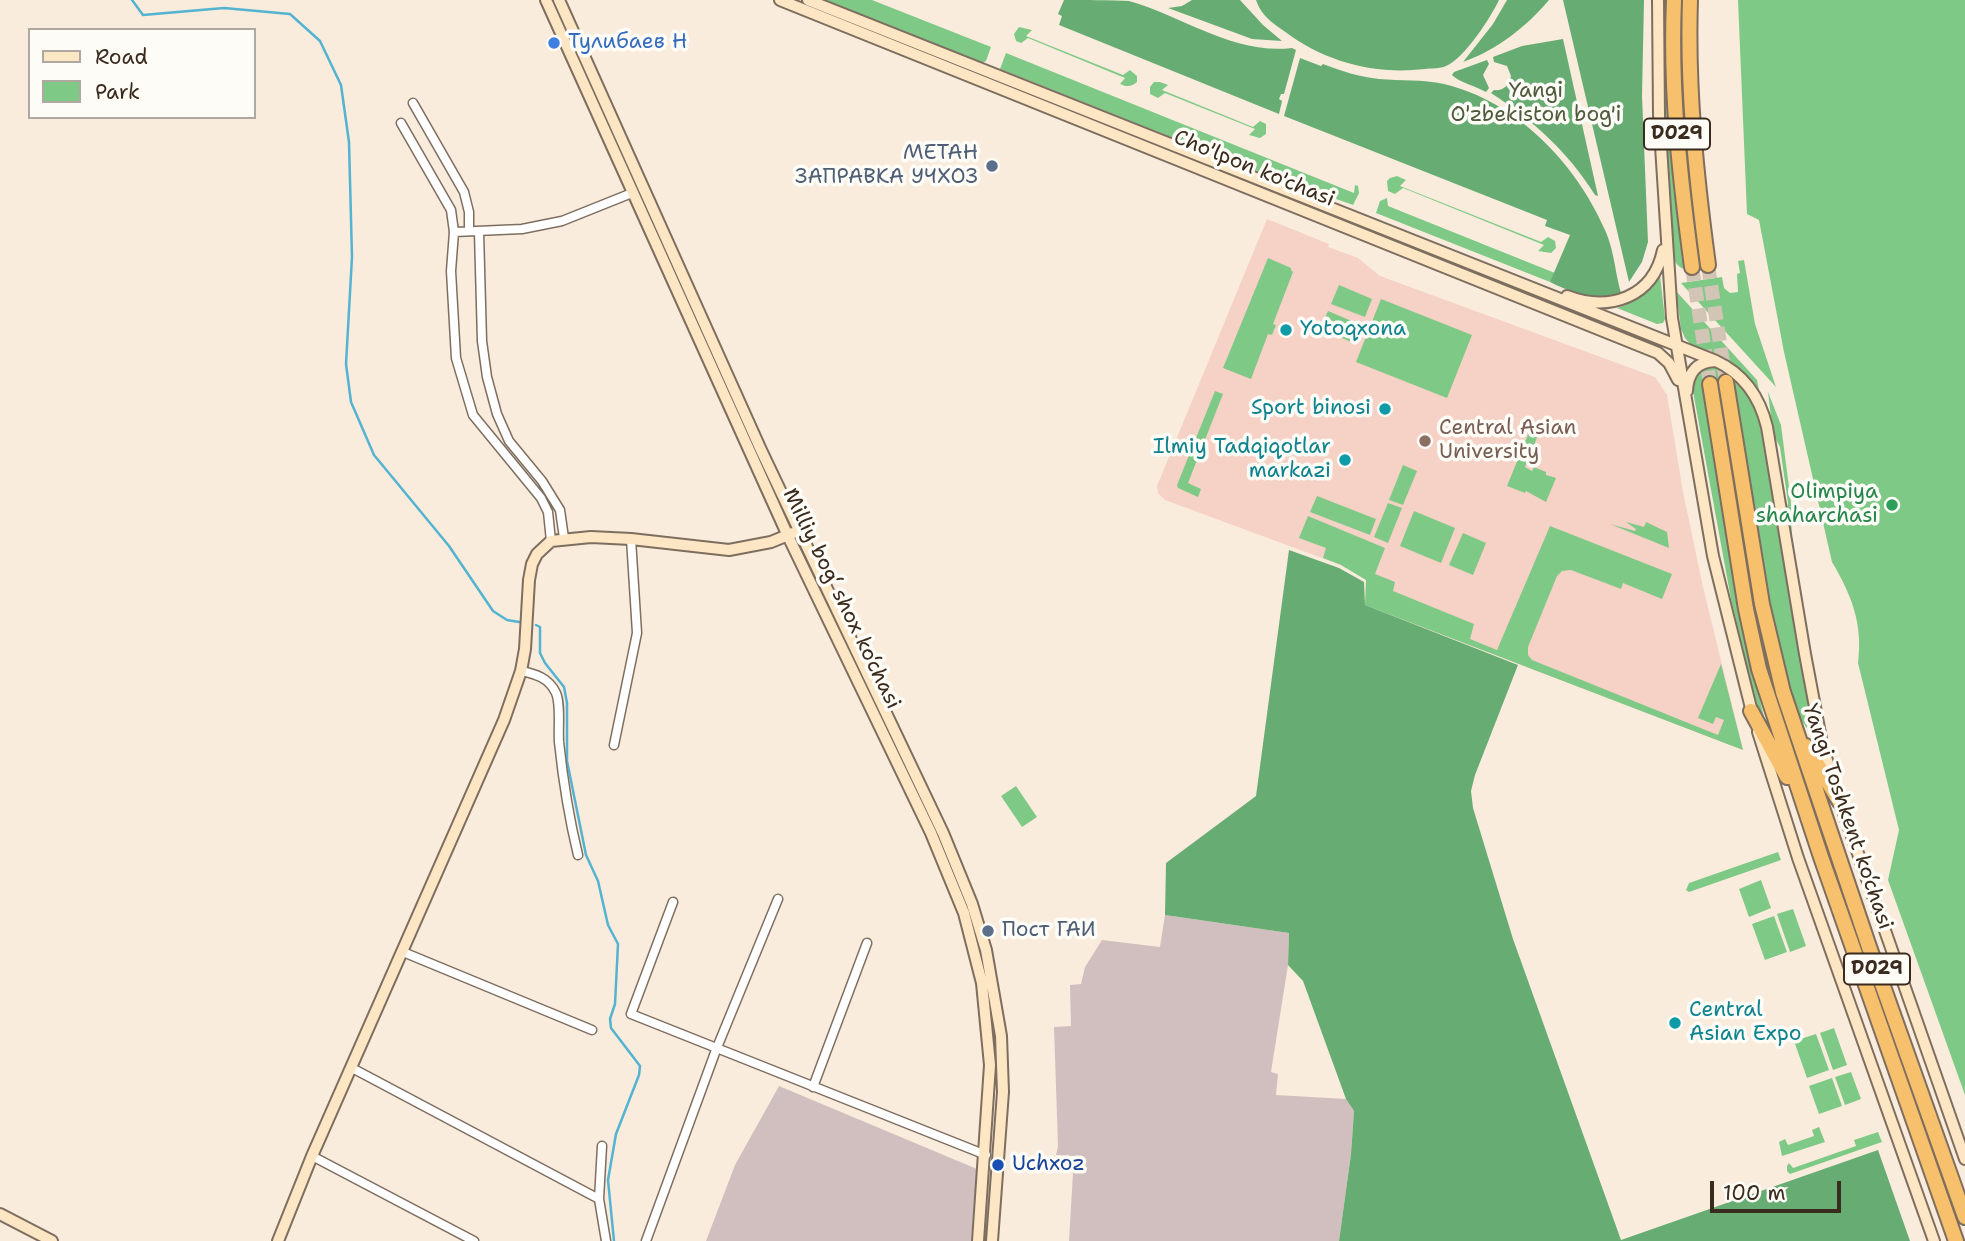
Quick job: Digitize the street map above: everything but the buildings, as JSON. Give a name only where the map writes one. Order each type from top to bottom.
[{"type":"highway","name":"D029","points":[[1674,0],[1676,127],[1692,267]]},
{"type":"highway","name":"D029","points":[[1690,0],[1692,114],[1697,185],[1708,264]]},
{"type":"highway","name":"Yangi Toshkent ko‘chasi","points":[[1726,382],[1751,544],[1784,724]]},
{"type":"highway","name":"Yangi Toshkent ko‘chasi","points":[[1710,384],[1746,609],[1759,669],[1784,724],[1965,1217]]},
{"type":"highway","points":[[1751,711],[1806,813]]},
{"type":"highway","points":[[1784,724],[1840,802]]},
{"type":"highway","points":[[1784,724],[1806,813]]},
{"type":"highway","name":"Yangi Toshkent ko‘chasi","points":[[1806,813],[1956,1241]]},
{"type":"main road","name":"Milliy bog‘ shox ko‘chasi","points":[[546,0],[632,193],[686,297]]},
{"type":"main road","name":"Milliy bog‘ shox ko‘chasi","points":[[559,0],[686,297],[943,833],[980,929],[994,988],[1003,1092],[992,1241]]},
{"type":"main road","name":"Cho'lpon ko'chasi","points":[[780,0],[1658,353],[1673,369],[1687,404]]},
{"type":"main road","name":"Cho'lpon ko'chasi","points":[[807,0],[1716,361],[1730,368],[1747,384],[1766,421],[1822,744],[1965,1159]]},
{"type":"main road","points":[[1658,0],[1659,115],[1676,345],[1713,556],[1751,711],[1798,858],[1934,1241]]},
{"type":"main road","points":[[1491,273],[1586,302],[1622,299],[1643,288],[1656,272],[1663,250],[1665,219]]},
{"type":"main road","name":"Milliy bog‘ shox ko‘chasi","points":[[712,354],[788,536],[931,833],[964,913],[977,959],[989,1036],[990,1089],[978,1241]]},
{"type":"main road","points":[[1687,404],[1692,372],[1702,363],[1716,361]]},
{"type":"main road","points":[[278,1241],[312,1156],[504,720],[521,671],[525,649],[528,580],[537,554],[551,541],[564,538],[631,539],[729,550],[771,542],[799,530]]},
{"type":"main road","points":[[0,1214],[51,1241]]},
{"type":"street","points":[[413,103],[464,192],[469,231]]},
{"type":"street","points":[[401,123],[451,210],[454,232],[451,271],[456,358],[472,415],[541,498],[548,512],[551,541]]},
{"type":"street","points":[[454,232],[522,229],[562,221],[632,193]]},
{"type":"street","points":[[479,232],[482,341],[497,414],[509,441],[542,481],[559,510],[564,538]]},
{"type":"street","points":[[614,745],[638,633],[631,539]]},
{"type":"street","points":[[521,671],[541,675],[555,692],[559,704],[557,721],[562,773],[578,855]]},
{"type":"street","points":[[646,1241],[716,1050],[778,899]]},
{"type":"street","points":[[673,902],[631,1014],[986,1155]]},
{"type":"street","points":[[813,1087],[867,943]]},
{"type":"street","points":[[402,952],[592,1030]]},
{"type":"street","points":[[352,1068],[599,1199]]},
{"type":"street","points":[[603,1146],[599,1199],[606,1241]]},
{"type":"street","points":[[312,1156],[474,1241]]},
{"type":"shaded area","name":"Central Asian University","points":[[1267,219],[1358,258],[1380,276],[1655,377],[1667,395],[1683,492],[1703,587],[1743,750],[1365,605],[1367,580],[1341,565],[1165,500],[1158,493],[1157,486]]},
{"type":"shaded area","points":[[1165,915],[1289,933],[1288,965],[1271,1072],[1278,1074],[1276,1095],[1346,1099],[1354,1111],[1339,1241],[1069,1241],[1074,1156],[1056,1155],[1058,1146],[1054,1027],[1071,1026],[1070,985],[1081,984],[1085,967],[1102,940],[1160,947]]},
{"type":"shaded area","points":[[779,1086],[977,1169],[971,1241],[706,1241],[735,1165]]},
{"type":"green space","points":[[825,0],[872,0],[991,47],[986,61],[982,63]]},
{"type":"green space","points":[[1064,0],[1129,1],[1249,46],[1296,50],[1284,94],[1281,94],[1279,99],[1282,101],[1279,114],[1059,25],[1062,16],[1058,14]]},
{"type":"green space","points":[[1192,0],[1240,0],[1282,41],[1252,39],[1168,8],[1182,6]]},
{"type":"green space","points":[[1256,0],[1499,0],[1476,37],[1453,62],[1441,68],[1387,70],[1351,64],[1316,51],[1271,21]]},
{"type":"green space","points":[[1507,0],[1549,0],[1510,37],[1463,62],[1493,24]]},
{"type":"green space","points":[[1563,0],[1644,0],[1642,96],[1648,242],[1642,262],[1629,282]]},
{"type":"green space","name":"Olimpiya shaharchasi","points":[[1738,0],[1965,0],[1965,1095],[1888,880],[1899,830],[1858,663],[1857,623],[1850,599],[1832,562],[1784,352],[1759,220],[1747,214]]},
{"type":"green space","points":[[1663,9],[1666,9],[1669,138],[1684,268],[1715,264],[1716,267],[1685,269],[1676,263],[1673,257],[1665,116]]},
{"type":"green space","points":[[1019,27],[1032,30],[1026,36],[1123,75],[1130,70],[1137,76],[1137,82],[1131,86],[1122,85],[1120,84],[1125,78],[1028,38],[1021,43],[1016,41],[1014,34]]},
{"type":"green space","name":"Yangi O'zbekiston bog'i","points":[[1563,39],[1598,196],[1549,138],[1491,93],[1505,87],[1511,76],[1507,66],[1494,62],[1493,57],[1522,46]]},
{"type":"green space","points":[[1006,53],[1354,193],[1355,185],[1358,186],[1359,193],[1353,205],[1241,165],[1000,69]]},
{"type":"green space","points":[[1300,58],[1365,77],[1444,84],[1470,92],[1519,120],[1541,138],[1560,159],[1593,205],[1608,238],[1622,296],[1584,295],[1550,282],[1570,235],[1545,226],[1547,220],[1284,116]]},
{"type":"green space","points":[[1487,60],[1489,64],[1483,75],[1489,88],[1486,92],[1452,75],[1454,72]]},
{"type":"green space","points":[[1154,82],[1168,85],[1162,90],[1253,127],[1260,121],[1266,124],[1266,134],[1260,138],[1249,135],[1255,129],[1165,93],[1158,98],[1150,94],[1150,87]]},
{"type":"green space","points":[[1397,176],[1406,180],[1400,186],[1541,242],[1548,237],[1555,241],[1556,248],[1551,253],[1538,251],[1544,245],[1403,188],[1395,194],[1388,191],[1387,181]]},
{"type":"green space","points":[[1387,198],[1388,206],[1555,273],[1550,282],[1376,213],[1380,201]]},
{"type":"green space","points":[[1268,258],[1291,268],[1293,272],[1273,324],[1276,325],[1272,335],[1268,334],[1251,379],[1223,368]]},
{"type":"green space","points":[[1744,260],[1755,324],[1776,387],[1681,283],[1722,277],[1724,288],[1730,293],[1738,292],[1738,261]]},
{"type":"green space","points":[[1660,275],[1665,319],[1663,323],[1657,324],[1617,308],[1642,296]]},
{"type":"green space","points":[[1339,285],[1372,299],[1365,317],[1331,304]]},
{"type":"green space","points":[[1676,291],[1757,380],[1760,395],[1725,360],[1692,346],[1685,338],[1681,329]]},
{"type":"green space","points":[[1381,299],[1472,335],[1447,398],[1356,362]]},
{"type":"green space","points":[[1328,311],[1361,325],[1354,343],[1320,329]]},
{"type":"green space","points":[[1715,366],[1735,379],[1758,414],[1816,742],[1798,715],[1774,625],[1733,381],[1702,386],[1737,605],[1764,717],[1757,709],[1731,599],[1692,386],[1699,372]]},
{"type":"green space","points":[[1215,391],[1223,394],[1188,483],[1201,489],[1198,497],[1178,488],[1177,485]]},
{"type":"green space","points":[[1768,392],[1781,425],[1791,503],[1792,554],[1780,447],[1773,434]]},
{"type":"green space","points":[[1532,425],[1541,428],[1525,467],[1532,471],[1534,467],[1556,478],[1546,502],[1526,491],[1525,493],[1507,486]]},
{"type":"green space","points":[[1403,465],[1417,471],[1403,505],[1389,500]]},
{"type":"green space","points":[[1317,496],[1376,519],[1370,535],[1310,512]]},
{"type":"green space","points":[[1388,503],[1402,508],[1388,543],[1374,537]]},
{"type":"green space","points":[[1414,511],[1455,528],[1441,563],[1400,546]]},
{"type":"green space","points":[[1308,516],[1385,548],[1375,574],[1395,582],[1393,591],[1474,624],[1470,639],[1497,650],[1550,526],[1672,574],[1662,599],[1623,583],[1621,589],[1571,570],[1562,571],[1557,576],[1528,647],[1528,655],[1532,660],[1718,735],[1724,720],[1716,717],[1713,724],[1698,718],[1721,664],[1743,750],[1365,605],[1366,580],[1323,558],[1326,548],[1299,538]]},
{"type":"green space","points":[[1626,522],[1644,527],[1646,522],[1667,532],[1669,548],[1610,524],[1635,531],[1636,529]]},
{"type":"green space","points":[[1463,533],[1486,543],[1473,575],[1449,565]]},
{"type":"green space","points":[[1289,550],[1339,568],[1364,582],[1365,605],[1518,665],[1475,775],[1471,791],[1473,808],[1513,939],[1621,1240],[1878,1150],[1910,1241],[1339,1241],[1354,1111],[1346,1099],[1303,981],[1288,965],[1289,933],[1165,915],[1166,863],[1256,796]]},
{"type":"green space","points":[[1016,786],[1037,817],[1022,827],[1001,796]]},
{"type":"green space","points":[[1778,852],[1781,860],[1689,892],[1686,890],[1689,883]]},
{"type":"green space","points":[[1761,880],[1771,908],[1749,917],[1739,889]]},
{"type":"green space","points":[[1793,909],[1806,946],[1790,952],[1777,914]]},
{"type":"green space","points":[[1774,916],[1787,952],[1765,960],[1752,924]]},
{"type":"green space","points":[[1834,1028],[1847,1065],[1833,1070],[1820,1033]]},
{"type":"green space","points":[[1816,1034],[1829,1070],[1807,1078],[1794,1041]]},
{"type":"green space","points":[[1851,1072],[1861,1099],[1845,1105],[1835,1077]]},
{"type":"green space","points":[[1832,1078],[1842,1106],[1819,1114],[1809,1086]]},
{"type":"green space","points":[[1819,1127],[1825,1142],[1782,1156],[1779,1142],[1785,1139],[1788,1145],[1814,1136],[1812,1130]]},
{"type":"green space","points":[[1878,1132],[1882,1142],[1790,1174],[1787,1171],[1789,1163],[1793,1168],[1856,1146],[1854,1140]]},
{"type":"waterway","points":[[132,0],[143,15],[224,8],[290,14],[320,41],[341,85],[349,142],[352,257],[346,364],[351,402],[374,455],[449,546],[493,611],[507,620],[519,622]]},
{"type":"waterway","points":[[536,625],[540,627],[540,653],[564,687],[567,703],[567,761],[586,855],[598,881],[608,925],[618,944],[611,1028],[640,1066],[616,1134],[608,1180],[614,1241]]},
{"type":"tunnel","points":[[1708,265],[1726,382]]},
{"type":"tunnel","points":[[1692,267],[1710,384]]},
{"type":"place","name":"Тулибаев Н","points":[[554,43]]},
{"type":"place","name":"МЕТАН ЗАПРАВКА УЧХОЗ","points":[[992,166]]},
{"type":"place","name":"Yotoqxona","points":[[1286,330]]},
{"type":"place","name":"Sport binosi","points":[[1385,409]]},
{"type":"place","name":"Central Asian University","points":[[1425,441]]},
{"type":"place","name":"Ilmiy Tadqiqotlar markazi","points":[[1345,460]]},
{"type":"place","name":"Olimpiya shaharchasi","points":[[1892,505]]},
{"type":"place","name":"Пост ГАИ","points":[[988,931]]},
{"type":"place","name":"Central Asian Expo","points":[[1675,1023]]},
{"type":"place","name":"Uchxoz","points":[[998,1165]]}]
